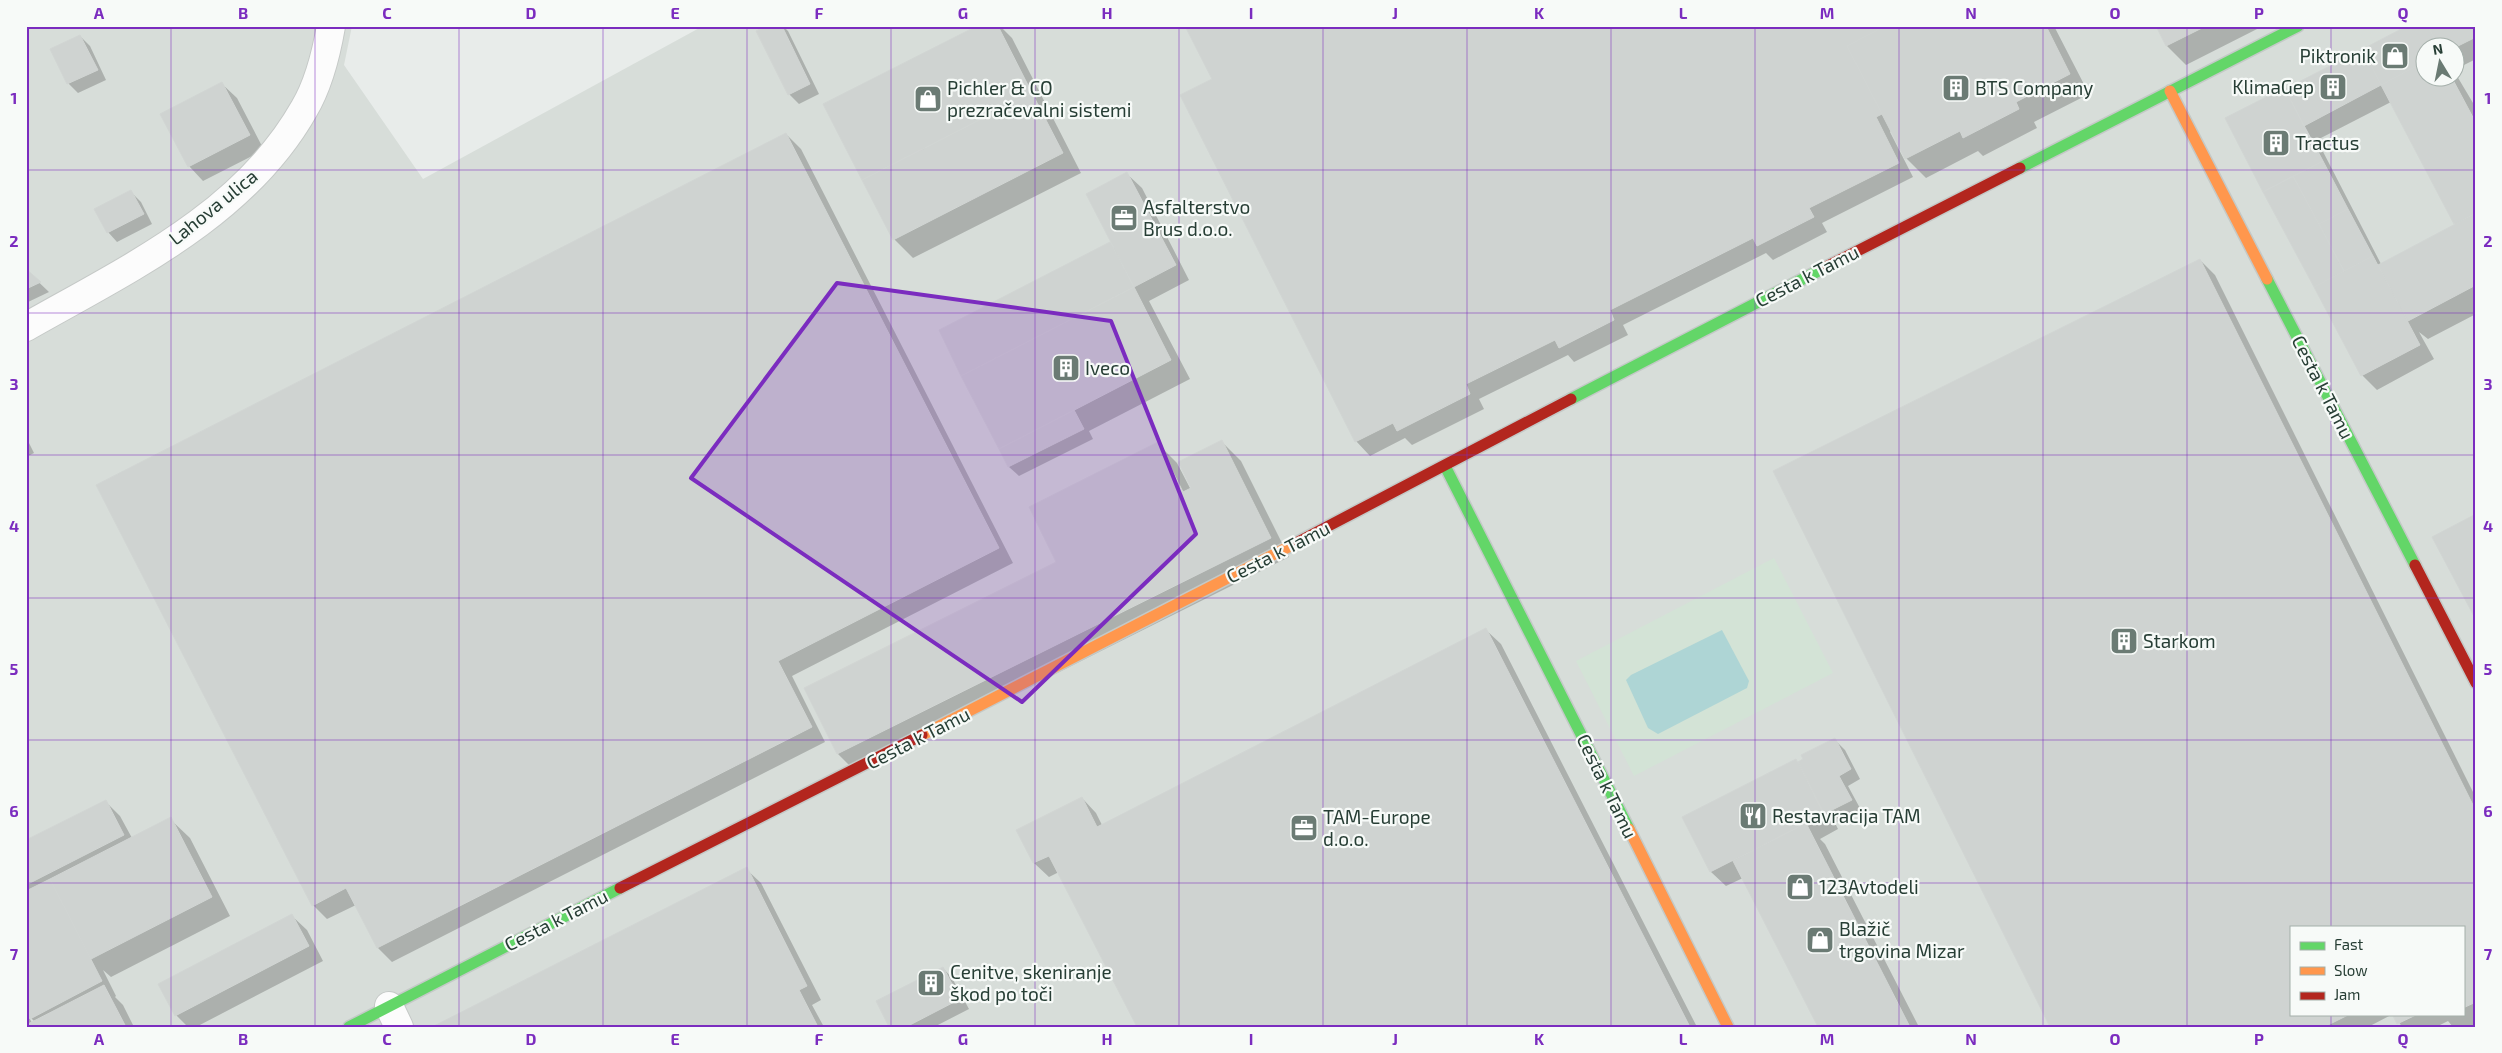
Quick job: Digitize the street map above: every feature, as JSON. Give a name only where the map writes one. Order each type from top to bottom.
[{"type":"street","name":"Lahova ulica","points":[[26,327],[156,254],[251,180],[283,143],[305,108],[325,58],[331,26]]},
{"type":"street","name":"Cesta k Tamu","points":[[349,1027],[394,1016],[948,722],[1445,466],[1670,346],[2298,26]]},
{"type":"street","name":"Cesta k Tamu","points":[[2170,92],[2476,683]]},
{"type":"street","name":"Cesta k Tamu","points":[[1445,466],[1544,657],[1728,1027]]},
{"type":"highlighted area","points":[[837,283],[1111,321],[1196,534],[1022,702],[691,478]]},
{"type":"shaded area","points":[[26,26],[352,26],[344,65],[423,179],[703,26],[2476,26],[2476,1027],[26,1027]]},
{"type":"green space","points":[[1774,558],[1833,673],[1634,776],[1576,661]]},
{"type":"water","points":[[1722,630],[1749,681],[1747,688],[1658,734],[1648,728],[1626,680],[1631,675]]},
{"type":"building","points":[[766,26],[782,26],[810,84],[788,95],[756,31]]},
{"type":"building","name":"Pichler & CO prezračevalni sistemi","points":[[977,26],[998,26],[1032,93],[862,180],[823,104]]},
{"type":"building","points":[[1185,26],[1885,26],[1847,46],[1882,114],[1876,117],[1899,163],[1809,208],[1814,217],[1757,246],[1753,238],[1610,310],[1614,320],[1559,348],[1555,340],[1466,384],[1470,394],[1397,431],[1393,423],[1355,442],[1180,95],[1212,79]]},
{"type":"building","name":"BTS Company","points":[[1885,26],[2046,26],[2070,74],[2016,102],[2019,109],[1963,138],[1960,131],[1905,159],[1847,46]]},
{"type":"building","points":[[2156,26],[2206,26],[2166,46]]},
{"type":"building","name":"Piktronik","points":[[2407,26],[2428,26],[2434,38],[2414,38],[2414,67],[2381,85],[2363,49]]},
{"type":"building","points":[[2428,26],[2476,26],[2476,37],[2464,43],[2464,38],[2434,38]]},
{"type":"building","points":[[80,35],[98,70],[67,84],[50,49]]},
{"type":"building","name":"KlimaGep","points":[[2363,49],[2381,85],[2304,126],[2285,89]]},
{"type":"building","points":[[2414,67],[2414,88],[2457,88],[2476,123],[2476,213],[2454,224],[2381,85]]},
{"type":"building","points":[[222,82],[250,135],[188,167],[160,114]]},
{"type":"building","name":"Tractus","points":[[2284,88],[2323,161],[2263,192],[2225,118]]},
{"type":"building","points":[[1032,93],[1063,153],[893,240],[862,180]]},
{"type":"building","points":[[786,133],[999,548],[778,661],[812,727],[377,948],[346,888],[312,906],[96,485]]},
{"type":"building","points":[[2323,161],[2348,209],[2319,224],[2293,176]]},
{"type":"building","name":"Asfalterstvo Brus d.o.o.","points":[[1127,172],[1176,265],[1134,287],[1086,194]]},
{"type":"building","points":[[2293,176],[2344,271],[2314,287],[2263,192]]},
{"type":"building","points":[[131,190],[144,214],[107,233],[94,209]]},
{"type":"building","points":[[2348,209],[2373,256],[2344,271],[2319,224]]},
{"type":"building","points":[[2476,213],[2476,285],[2408,321],[2378,265]]},
{"type":"building","points":[[1110,242],[1134,287],[961,376],[939,330]]},
{"type":"building","points":[[2373,256],[2420,345],[2361,376],[2314,287]]},
{"type":"building","name":"Starkom","points":[[2200,259],[2476,811],[2476,1002],[2464,1008],[2464,926],[2290,926],[2290,1016],[2346,1016],[2324,1027],[2050,1027],[1773,471]]},
{"type":"building","points":[[26,269],[41,282],[26,289]]},
{"type":"building","name":"Iveco","points":[[1134,287],[1171,360],[999,449],[961,376]]},
{"type":"building","points":[[1074,410],[1084,429],[1008,467],[999,449]]},
{"type":"building","points":[[1222,440],[1271,538],[837,754],[804,688],[1056,562],[1029,507],[1158,442],[1183,492],[1191,488],[1178,462]]},
{"type":"building","points":[[2476,514],[2476,620],[2432,537]]},
{"type":"building","name":"TAM-Europe d.o.o.","points":[[1486,628],[1690,1027],[1137,1027],[1049,856],[1033,863],[1016,830],[1082,797],[1097,827]]},
{"type":"building","points":[[1835,738],[1851,769],[1839,776],[1852,800],[1824,814],[1798,762],[1803,759],[1801,755]]},
{"type":"building","name":"Restavracija TAM","points":[[1796,759],[1824,814],[1710,872],[1682,817]]},
{"type":"building","points":[[106,800],[124,835],[26,885],[26,840]]},
{"type":"building","points":[[171,817],[212,897],[91,959],[50,879]]},
{"type":"building","points":[[1806,823],[1910,1027],[1818,1027],[1733,861]]},
{"type":"building","points":[[747,867],[807,986],[799,990],[818,1027],[432,1027]]},
{"type":"building","points":[[50,879],[102,981],[30,1019],[26,1012],[26,891]]},
{"type":"building","points":[[292,914],[309,946],[175,1016],[158,984]]},
{"type":"building","name":"Cenitve, skeniranje škod po toči","points":[[943,967],[960,999],[906,1027],[889,1027],[876,1001]]},
{"type":"building","points":[[104,985],[126,1027],[26,1027],[26,1025]]},
{"type":"building","points":[[2393,1016],[2414,1016],[2397,1024]]},
{"type":"traffic: fast","points":[[2020,168],[2298,26]]},
{"type":"traffic: fast","points":[[1571,399],[1826,267]]},
{"type":"traffic: fast","points":[[2267,279],[2415,565]]},
{"type":"traffic: fast","points":[[1445,466],[1629,829]]},
{"type":"traffic: fast","points":[[349,1027],[620,888]]},
{"type":"traffic: slow","points":[[2170,91],[2267,279]]},
{"type":"traffic: slow","points":[[922,735],[1296,543]]},
{"type":"traffic: slow","points":[[1629,829],[1728,1027]]},
{"type":"traffic: jam","points":[[1826,267],[2020,168]]},
{"type":"traffic: jam","points":[[1296,543],[1571,399]]},
{"type":"traffic: jam","points":[[2415,565],[2476,683]]},
{"type":"traffic: jam","points":[[620,888],[922,735]]},
{"type":"place","name":"Piktronik","points":[[2395,56]]},
{"type":"place","name":"KlimaGep","points":[[2333,87]]},
{"type":"place","name":"BTS Company","points":[[1956,88]]},
{"type":"place","name":"Pichler & CO prezračevalni sistemi","points":[[928,99]]},
{"type":"place","name":"Tractus","points":[[2276,143]]},
{"type":"place","name":"Asfalterstvo Brus d.o.o.","points":[[1124,218]]},
{"type":"place","name":"Iveco","points":[[1066,368]]},
{"type":"place","name":"Starkom","points":[[2124,641]]},
{"type":"place","name":"Restavracija TAM","points":[[1753,816]]},
{"type":"place","name":"TAM-Europe d.o.o.","points":[[1304,828]]},
{"type":"place","name":"123Avtodeli","points":[[1800,887]]},
{"type":"place","name":"Blažič trgovina Mizar","points":[[1820,940]]},
{"type":"place","name":"Cenitve, skeniranje škod po toči","points":[[931,983]]}]
